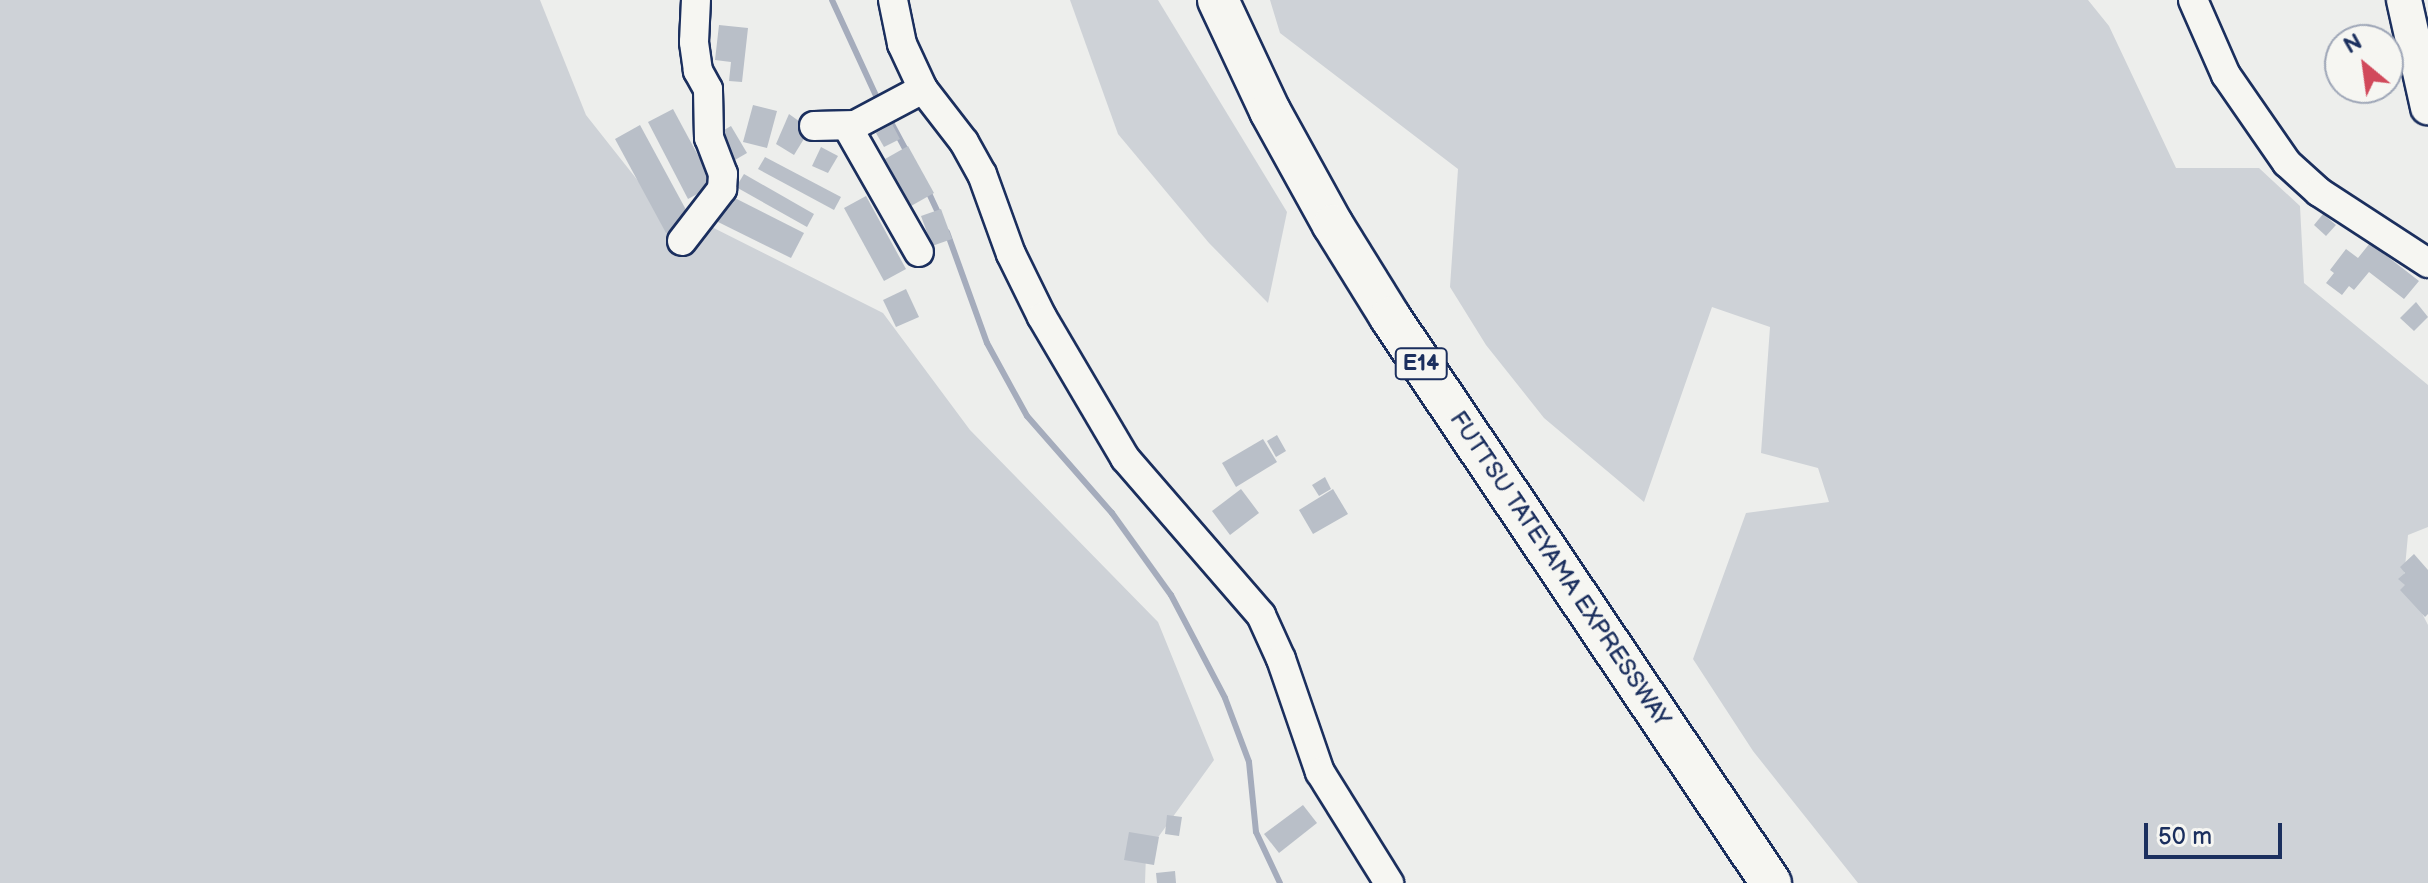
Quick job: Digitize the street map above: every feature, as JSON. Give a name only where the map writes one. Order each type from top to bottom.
[{"type":"highway","name":"FUTTSU TATEYAMA EXPRESSWAY","points":[[1218,0],[1270,111],[1333,225],[1390,317],[1771,883]]},
{"type":"main road","points":[[2404,0],[2428,107]]},
{"type":"street","points":[[682,241],[722,189],[723,174],[709,138],[708,89],[698,71],[694,42],[696,0]]},
{"type":"street","points":[[893,0],[902,44],[923,89],[976,163],[1011,254],[1042,317],[1125,458],[1261,615],[1281,659],[1320,772],[1389,883]]},
{"type":"street","points":[[2193,0],[2226,75],[2287,163],[2319,192],[2428,263]]},
{"type":"street","points":[[814,126],[847,126],[923,89]]},
{"type":"street","points":[[847,126],[919,252]]},
{"type":"shaded area","points":[[0,0],[540,0],[586,115],[650,196],[883,313],[970,430],[1158,622],[1214,760],[1146,854],[1145,883],[0,883]]},
{"type":"shaded area","points":[[1070,0],[1158,0],[1287,212],[1268,303],[1209,243],[1118,134]]},
{"type":"shaded area","points":[[1270,0],[2088,0],[2109,26],[2176,168],[2259,168],[2300,206],[2304,283],[2428,385],[2428,527],[2408,535],[2404,578],[2428,625],[2428,883],[1858,883],[1753,751],[1693,659],[1746,513],[1829,502],[1818,468],[1761,453],[1770,327],[1712,307],[1644,502],[1544,418],[1486,345],[1450,287],[1458,169],[1280,33]]},
{"type":"building","points":[[719,25],[748,28],[742,82],[729,81],[731,62],[715,60]]},
{"type":"building","points":[[753,105],[777,111],[767,148],[743,142]]},
{"type":"building","points":[[673,109],[714,185],[688,199],[648,122]]},
{"type":"building","points":[[789,114],[810,129],[794,155],[776,144]]},
{"type":"building","points":[[892,124],[900,139],[884,147],[876,133]]},
{"type":"building","points":[[640,125],[691,219],[666,233],[615,139]]},
{"type":"building","points":[[731,126],[747,153],[728,164],[712,137]]},
{"type":"building","points":[[908,146],[934,193],[911,206],[885,159]]},
{"type":"building","points":[[821,147],[838,156],[828,173],[812,166]]},
{"type":"building","points":[[765,157],[841,197],[834,210],[758,169]]},
{"type":"building","points":[[744,174],[814,214],[807,227],[736,187]]},
{"type":"building","points":[[725,193],[804,233],[791,258],[712,219]]},
{"type":"building","points":[[866,196],[906,269],[884,281],[844,208]]},
{"type":"building","points":[[941,209],[952,239],[932,246],[921,216]]},
{"type":"building","points":[[2323,214],[2336,225],[2326,236],[2314,225]]},
{"type":"building","points":[[2370,243],[2419,281],[2404,299],[2369,272],[2354,290],[2349,286],[2342,295],[2326,283],[2334,273],[2330,270],[2346,249],[2358,258]]},
{"type":"building","points":[[906,289],[919,317],[896,327],[883,300]]},
{"type":"building","points":[[2416,302],[2428,317],[2414,331],[2400,318]]},
{"type":"building","points":[[1277,435],[1286,451],[1276,457],[1267,441]]},
{"type":"building","points":[[1263,439],[1277,462],[1236,487],[1222,463]]},
{"type":"building","points":[[1325,477],[1331,489],[1319,496],[1312,485]]},
{"type":"building","points":[[1241,489],[1259,513],[1230,535],[1212,511]]},
{"type":"building","points":[[1333,489],[1348,514],[1313,534],[1299,510]]},
{"type":"building","points":[[2414,554],[2428,570],[2428,614],[2425,617],[2400,590],[2405,585],[2398,579],[2405,573],[2400,567]]},
{"type":"building","points":[[1303,805],[1317,823],[1279,853],[1264,834]]},
{"type":"building","points":[[1167,815],[1182,817],[1179,836],[1165,834]]},
{"type":"building","points":[[1129,832],[1159,837],[1154,865],[1124,860]]},
{"type":"building","points":[[1175,871],[1176,883],[1157,883],[1156,873]]},
{"type":"waterway","points":[[832,0],[879,102]]},
{"type":"waterway","points":[[887,115],[908,154]]},
{"type":"waterway","points":[[927,189],[939,215]]},
{"type":"waterway","points":[[947,232],[987,343],[1027,416],[1112,513],[1171,595],[1225,698],[1249,762],[1256,832],[1280,883]]}]
